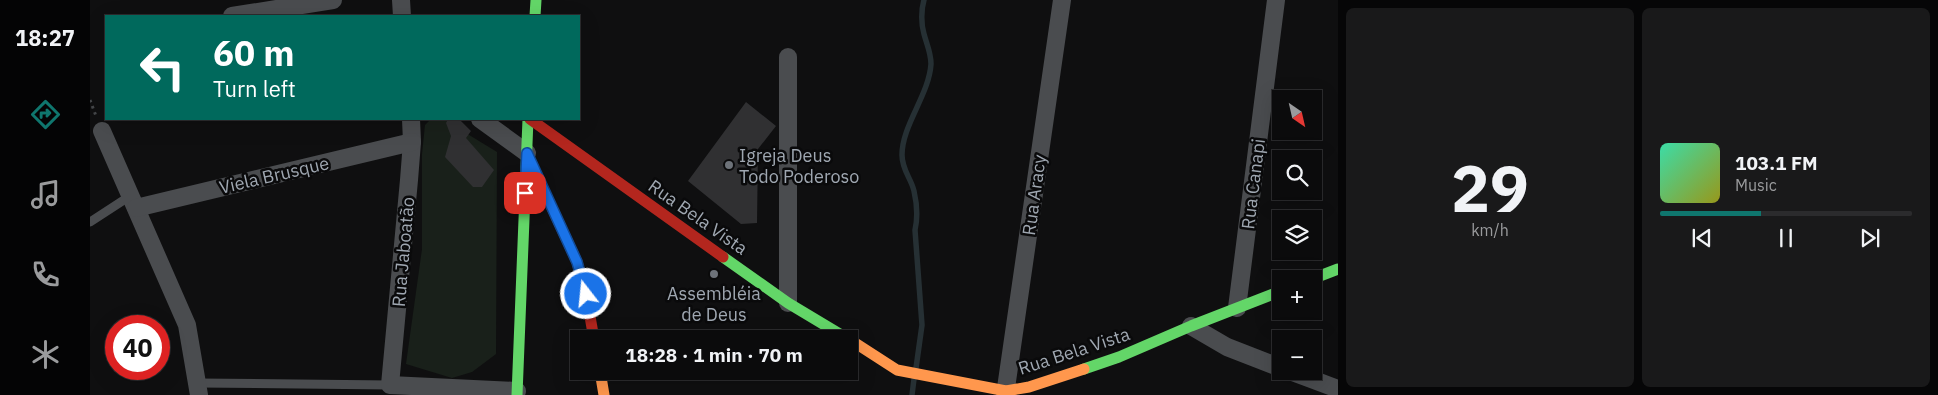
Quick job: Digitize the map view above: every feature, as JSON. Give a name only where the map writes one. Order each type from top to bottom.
[{"type":"street","points":[[238,15],[333,0]]},
{"type":"street","points":[[401,0],[402,15]]},
{"type":"street","points":[[535,15],[536,0]]},
{"type":"street","name":"Rua Aracy","points":[[1006,393],[1062,0]]},
{"type":"street","name":"Rua Canapi","points":[[1237,308],[1276,0]]},
{"type":"street","points":[[788,57],[788,303]]},
{"type":"street","name":"Rua Jaboatão","points":[[390,385],[412,142],[411,120]]},
{"type":"street","points":[[481,120],[527,153],[577,262],[586,294],[592,330]]},
{"type":"street","points":[[390,385],[517,393],[529,120]]},
{"type":"street","name":"Rua Bela Vista","points":[[530,120],[788,303],[833,330]]},
{"type":"street","points":[[102,131],[187,326],[198,389]]},
{"type":"street","name":"Viela Brusque","points":[[133,202],[412,142]]},
{"type":"street","points":[[1322,275],[1338,269]]},
{"type":"street","name":"Rua Bela Vista","points":[[858,345],[897,370],[1006,393],[1119,357],[1272,294]]},
{"type":"street","points":[[1191,326],[1227,348],[1272,365]]},
{"type":"street","points":[[602,380],[604,395]]},
{"type":"street","points":[[1314,380],[1338,389]]},
{"type":"lane","points":[[90,222],[133,202]]},
{"type":"lane","points":[[198,389],[390,385]]},
{"type":"shaded area","points":[[430,120],[445,120],[497,152],[496,354],[472,372],[452,378],[406,364],[422,249],[422,154],[425,125]]},
{"type":"building","name":"Igreja Deus Todo Poderoso","points":[[746,102],[776,126],[758,149],[757,223],[741,224],[688,181]]},
{"type":"building","points":[[448,120],[460,120],[471,131],[466,138],[494,170],[482,187],[473,187],[445,157],[451,136],[446,123]]},
{"type":"waterway","points":[[916,368],[922,325],[915,230],[917,210],[914,191],[903,165],[902,155],[906,132],[926,87],[931,64],[930,53],[922,26],[924,0]]},
{"type":"waterway","points":[[912,395],[914,379]]},
{"type":"traffic: fast","points":[[535,15],[536,0]]},
{"type":"traffic: fast","points":[[517,395],[528,120]]},
{"type":"traffic: fast","points":[[723,257],[788,303],[833,330]]},
{"type":"traffic: fast","points":[[1322,275],[1338,269]]},
{"type":"traffic: fast","points":[[1084,369],[1119,357],[1272,294]]},
{"type":"traffic: slow","points":[[858,345],[897,370],[1006,391],[1029,387],[1084,369]]},
{"type":"traffic: slow","points":[[602,380],[604,395]]},
{"type":"traffic: jam","points":[[531,120],[723,257]]},
{"type":"traffic: jam","points":[[529,158],[577,262],[586,294],[592,330]]},
{"type":"place","name":"Igreja Deus Todo Poderoso","points":[[729,165]]},
{"type":"place","name":"Assembléia de Deus","points":[[714,274]]},
{"type":"route","points":[[525,193],[527,153],[577,262],[586,294]]}]
